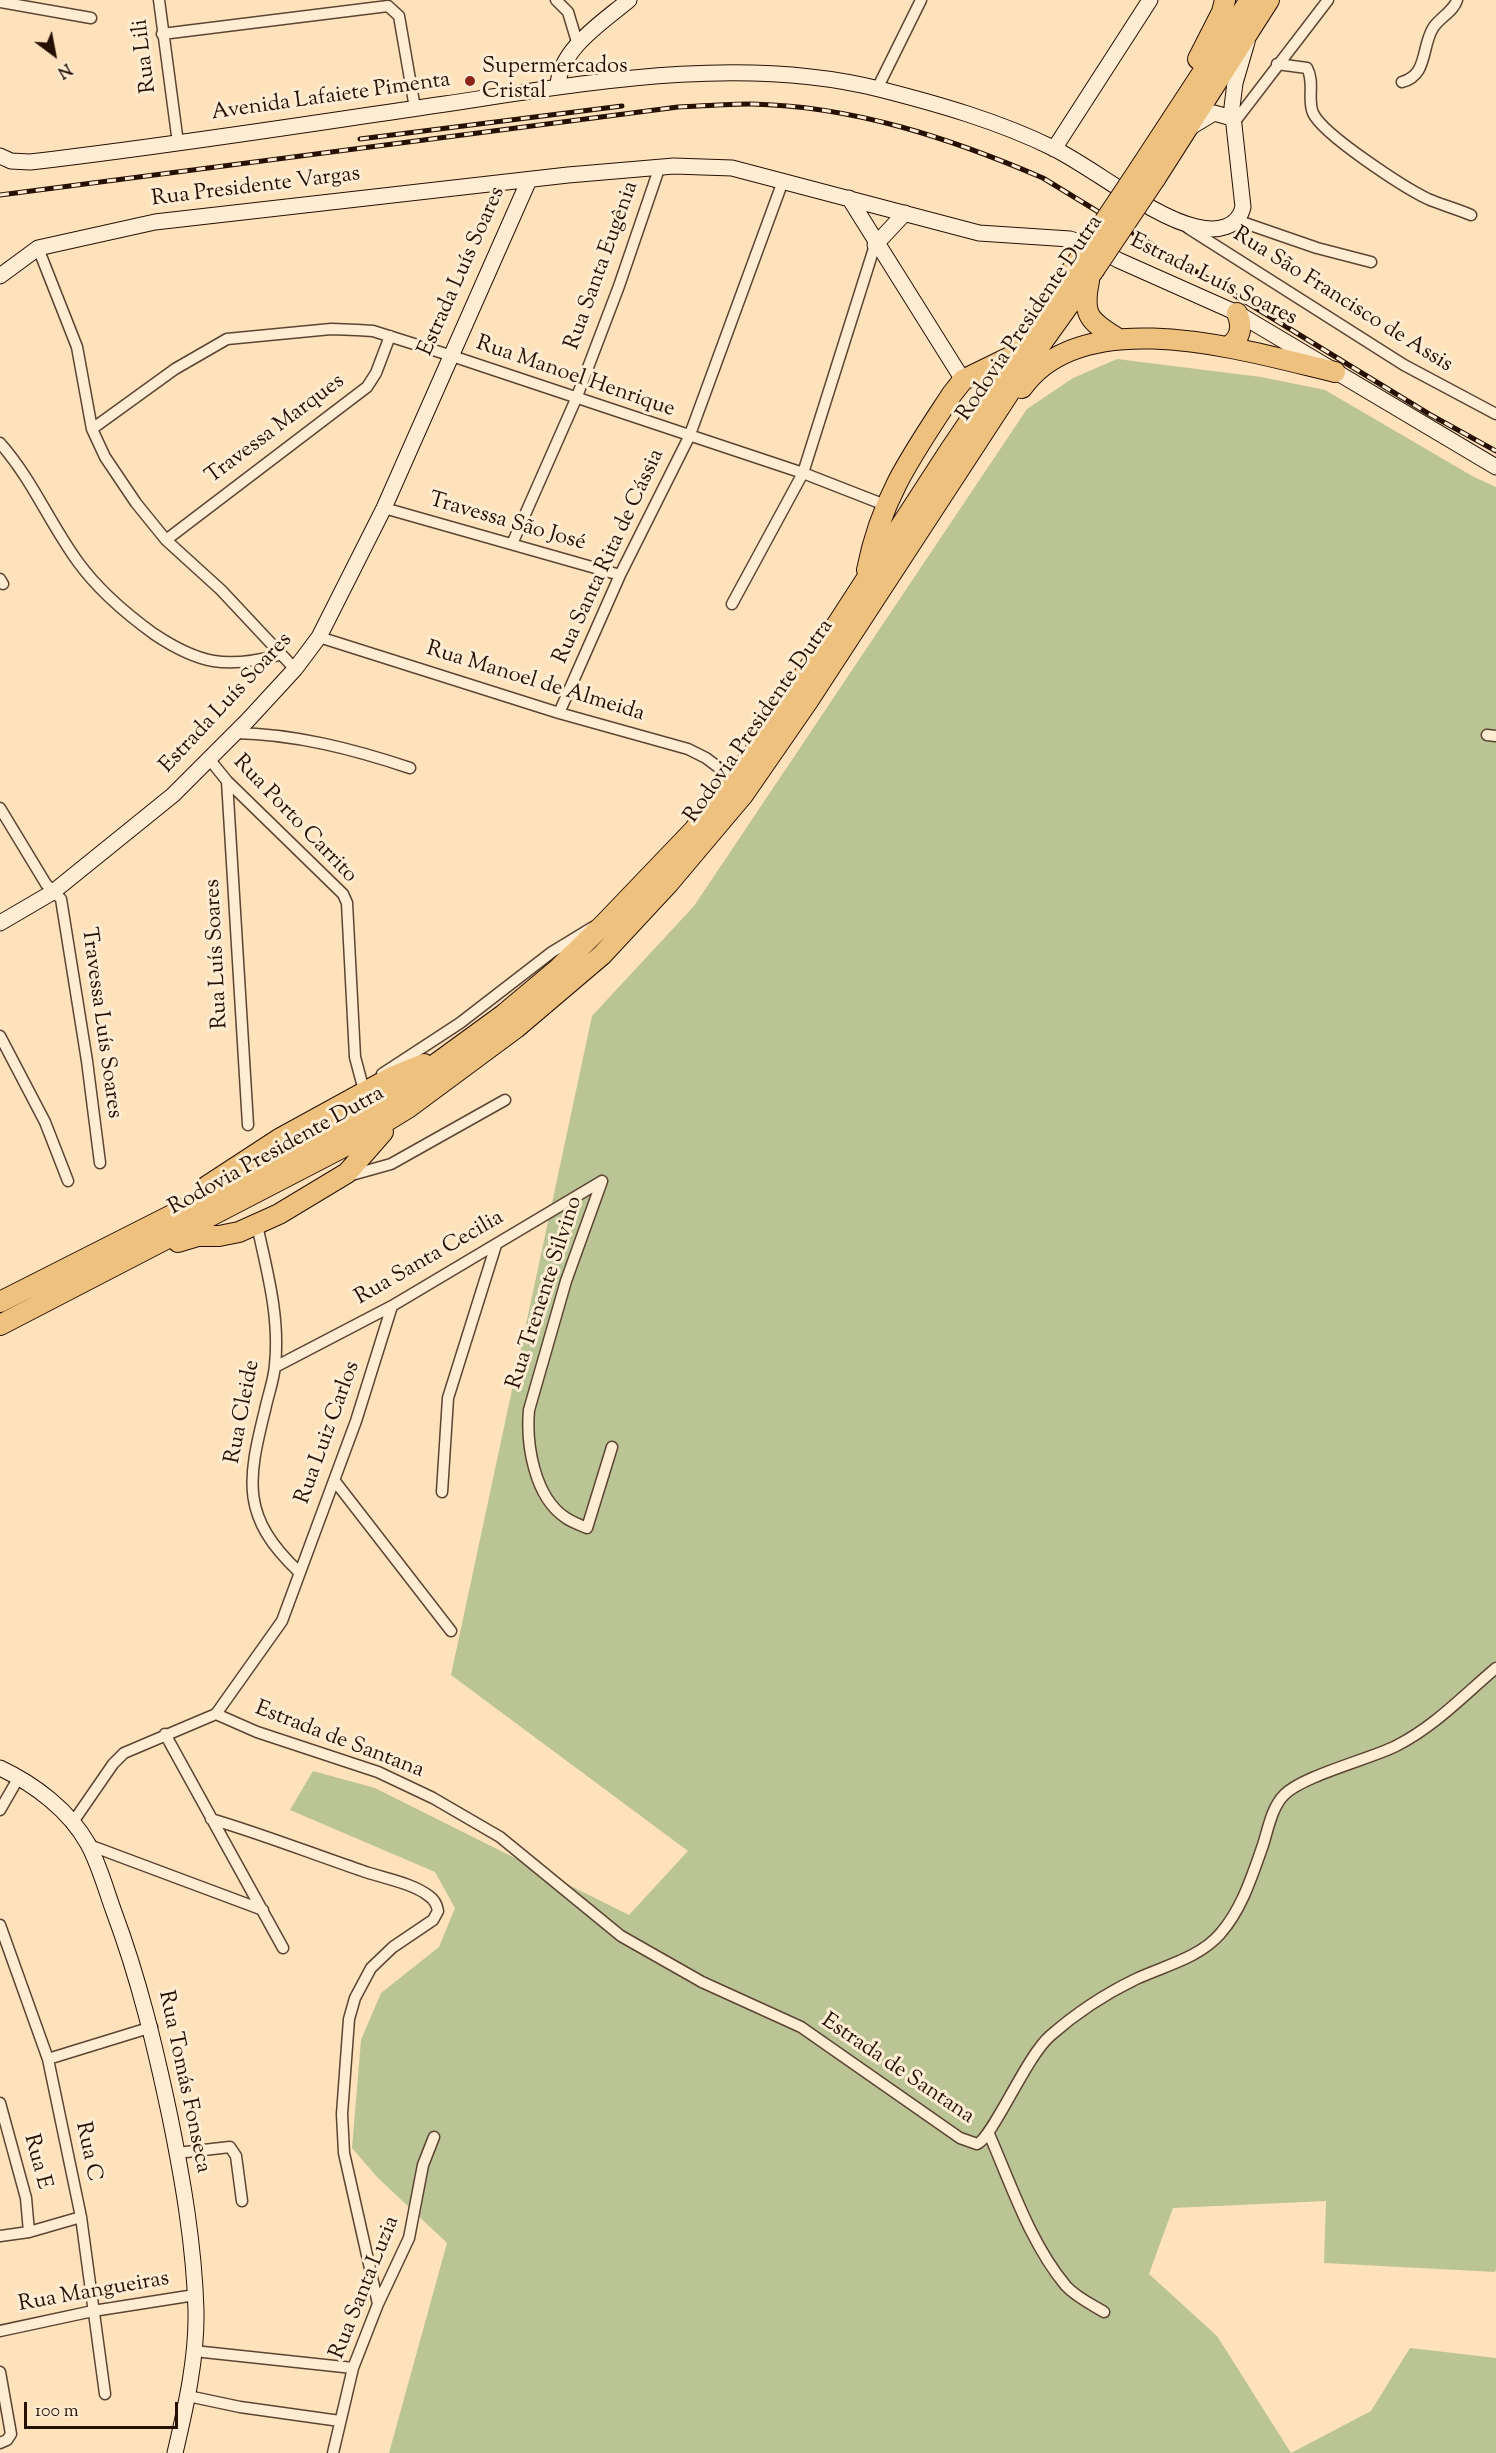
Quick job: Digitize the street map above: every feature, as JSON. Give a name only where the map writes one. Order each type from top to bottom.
[{"type":"highway","name":"Rodovia Presidente Dutra","points":[[0,1326],[351,1143],[408,1108],[549,1000],[602,955],[725,819],[762,769],[1003,402],[1147,173],[1179,109],[1250,0]]},
{"type":"highway","name":"Rodovia Presidente Dutra","points":[[1147,173],[1182,133],[1269,0]]},
{"type":"highway","points":[[1179,109],[1184,85],[1226,1]]},
{"type":"highway","name":"Rodovia Presidente Dutra","points":[[0,1302],[318,1141],[389,1098],[540,984],[604,924],[686,838],[734,778],[1012,356],[1087,269]]},
{"type":"highway","points":[[1087,269],[1085,300],[1087,312],[1098,327],[1117,338]]},
{"type":"highway","points":[[1227,347],[1238,339],[1240,332],[1237,313]]},
{"type":"highway","points":[[862,619],[910,555],[1026,382],[1045,366],[1076,348],[1117,338],[1227,347],[1335,372]]},
{"type":"highway","points":[[866,580],[874,537],[885,505],[906,465],[963,381],[1012,356]]},
{"type":"highway","points":[[0,1326],[83,1290],[173,1244],[198,1236],[219,1236],[239,1232],[257,1225],[339,1178],[351,1170],[377,1136],[539,1016],[549,1000]]},
{"type":"highway","points":[[0,1302],[51,1265],[190,1196],[279,1139],[361,1092],[451,1053]]},
{"type":"main road","points":[[558,87],[560,75],[578,45],[629,0]]},
{"type":"main road","points":[[1054,148],[1150,0]]},
{"type":"main road","points":[[1236,220],[1242,212],[1244,200],[1233,121],[1235,83],[1252,26]]},
{"type":"main road","name":"Avenida Lafaiete Pimenta","points":[[0,156],[30,162],[178,143],[558,87],[738,72],[819,76],[877,89],[988,120],[1054,148],[1170,217],[1208,229],[1222,229],[1236,220]]},
{"type":"main road","points":[[1182,133],[1214,113],[1233,121]]},
{"type":"main road","name":"Estrada Luís Soares","points":[[0,923],[54,892],[172,795],[235,734],[295,669],[319,636],[384,508],[449,355],[529,180],[660,166],[732,168],[992,235],[1077,240],[1237,313],[1496,467]]},
{"type":"main road","name":"Rua Presidente Vargas","points":[[0,276],[38,248],[155,222],[529,180]]},
{"type":"main road","points":[[849,198],[875,245],[963,381]]},
{"type":"main road","points":[[875,245],[905,213]]},
{"type":"main road","name":"Rua Tomás Fonseca","points":[[0,1768],[19,1777],[40,1792],[73,1822],[89,1845],[135,1967],[152,2027],[194,2253],[194,2351],[188,2396],[175,2453]]},
{"type":"street","name":"Rua Lili","points":[[159,0],[178,143]]},
{"type":"street","points":[[556,0],[568,12],[578,45]]},
{"type":"street","points":[[877,89],[921,0]]},
{"type":"street","points":[[1233,121],[1328,0]]},
{"type":"street","points":[[1402,82],[1411,80],[1419,73],[1433,28],[1457,0]]},
{"type":"street","points":[[0,2],[91,18]]},
{"type":"street","points":[[162,34],[388,6],[399,16],[415,108]]},
{"type":"street","points":[[1277,64],[1307,68],[1311,77],[1313,113],[1324,127],[1352,149],[1427,198],[1471,215]]},
{"type":"street","name":"Rua Santa Eugênia","points":[[512,544],[576,399],[619,286],[660,166]]},
{"type":"street","name":"Rua Santa Rita de Cássia","points":[[559,713],[620,575],[689,437],[783,181]]},
{"type":"street","name":"Rua São Francisco de Assis","points":[[1170,217],[1404,365],[1495,411]]},
{"type":"street","points":[[1236,220],[1317,248],[1371,262]]},
{"type":"street","points":[[732,604],[803,473],[875,245]]},
{"type":"street","points":[[38,248],[77,347],[92,429],[97,443],[113,469],[166,540],[221,590],[279,655],[295,669]]},
{"type":"street","name":"Rua Manoel Henrique","points":[[92,429],[175,369],[227,339],[331,329],[373,332],[449,355],[689,437],[803,473],[885,505]]},
{"type":"street","name":"Travessa Marques","points":[[166,540],[367,387],[376,373],[390,336]]},
{"type":"street","points":[[0,443],[22,472],[77,560],[92,579],[129,616],[180,652],[198,659],[212,662],[236,661],[279,655]]},
{"type":"street","name":"Travessa São José","points":[[384,508],[620,575]]},
{"type":"street","name":"Rua Manoel de Almeida","points":[[319,636],[559,713],[688,749],[734,778]]},
{"type":"street","points":[[235,734],[260,734],[357,750],[410,768]]},
{"type":"street","name":"Rua Porto Carrito","points":[[210,760],[227,781],[343,894],[347,903],[355,1057],[361,1092]]},
{"type":"street","name":"Rua Luís Soares","points":[[227,781],[248,1125]]},
{"type":"street","name":"Travessa Luís Soares","points":[[0,808],[54,892],[61,899],[70,946],[100,1163]]},
{"type":"street","points":[[361,1092],[460,1023],[570,939],[604,924]]},
{"type":"street","points":[[0,1036],[45,1122],[68,1181]]},
{"type":"street","points":[[339,1178],[391,1164],[505,1100]]},
{"type":"street","name":"Rua Santa Cecilia","points":[[275,1367],[392,1306],[602,1181]]},
{"type":"street","name":"Rua Trenente Silvino","points":[[602,1181],[566,1281],[529,1410],[530,1452],[544,1492],[564,1517],[587,1528],[612,1447]]},
{"type":"street","name":"Rua Cleide","points":[[257,1225],[275,1307],[275,1367],[253,1456],[250,1484],[255,1508],[269,1538],[299,1572]]},
{"type":"street","points":[[442,1492],[448,1398],[496,1245]]},
{"type":"street","name":"Rua Luiz Carlos","points":[[299,1572],[356,1420],[392,1306]]},
{"type":"street","points":[[334,1480],[451,1631]]},
{"type":"street","points":[[73,1822],[113,1764],[124,1753],[216,1714],[282,1621],[299,1572]]},
{"type":"street","name":"Estrada de Santana","points":[[216,1714],[257,1732],[378,1772],[434,1798],[500,1837],[621,1936],[702,1982],[730,1992],[801,2027],[960,2138],[977,2144],[989,2134],[1001,2108],[1039,2047],[1071,2017],[1137,1979],[1201,1950],[1218,1936],[1230,1920],[1250,1883],[1276,1808],[1284,1795],[1323,1775],[1395,1746],[1420,1732],[1496,1668]]},
{"type":"street","points":[[165,1734],[283,1948]]},
{"type":"street","points":[[0,1810],[19,1777]]},
{"type":"street","points":[[211,1819],[294,1844],[335,1862],[410,1887],[429,1895],[437,1903],[438,1911],[434,1920],[393,1947],[372,1968],[355,1998],[349,2019],[342,2114],[344,2153],[378,2304]]},
{"type":"street","points":[[89,1845],[263,1910]]},
{"type":"street","name":"Rua C","points":[[0,1925],[48,2059],[81,2217],[105,2394]]},
{"type":"street","points":[[48,2059],[152,2027]]},
{"type":"street","name":"Rua E","points":[[0,2103],[24,2189],[29,2232]]},
{"type":"street","points":[[989,2134],[1043,2253],[1066,2286],[1077,2296],[1104,2312]]},
{"type":"street","name":"Rua Santa Luzia","points":[[333,2453],[353,2367],[378,2304],[409,2238],[423,2165],[434,2137]]},
{"type":"street","points":[[177,2153],[230,2147],[236,2156],[242,2201]]},
{"type":"street","points":[[0,2236],[29,2232],[81,2217]]},
{"type":"street","name":"Rua Mangueiras","points":[[0,2331],[93,2311],[195,2295]]},
{"type":"street","points":[[194,2351],[353,2367]]},
{"type":"street","points":[[0,2372],[11,2434],[7,2440],[0,2443]]},
{"type":"street","points":[[188,2396],[240,2407],[340,2421]]},
{"type":"green space","points":[[1117,359],[1261,377],[1325,390],[1474,477],[1496,487],[1495,2272],[1324,2263],[1326,2201],[1173,2208],[1149,2274],[1217,2336],[1291,2453],[389,2453],[447,2243],[377,2177],[352,2148],[361,2040],[381,1993],[439,1947],[455,1908],[435,1872],[290,1810],[313,1771],[375,1788],[629,1915],[688,1851],[451,1675],[592,1016],[694,906],[1027,409],[1073,378]]},
{"type":"green space","points":[[1410,2348],[1496,2358],[1496,2453],[1291,2453],[1371,2411]]},
{"type":"railway","points":[[0,195],[678,107],[751,104],[827,111],[864,118],[937,138],[1043,178],[1429,414],[1496,451]]},
{"type":"railway","points":[[360,139],[622,106]]},
{"type":"place","name":"Supermercados Cristal","points":[[470,81]]}]
